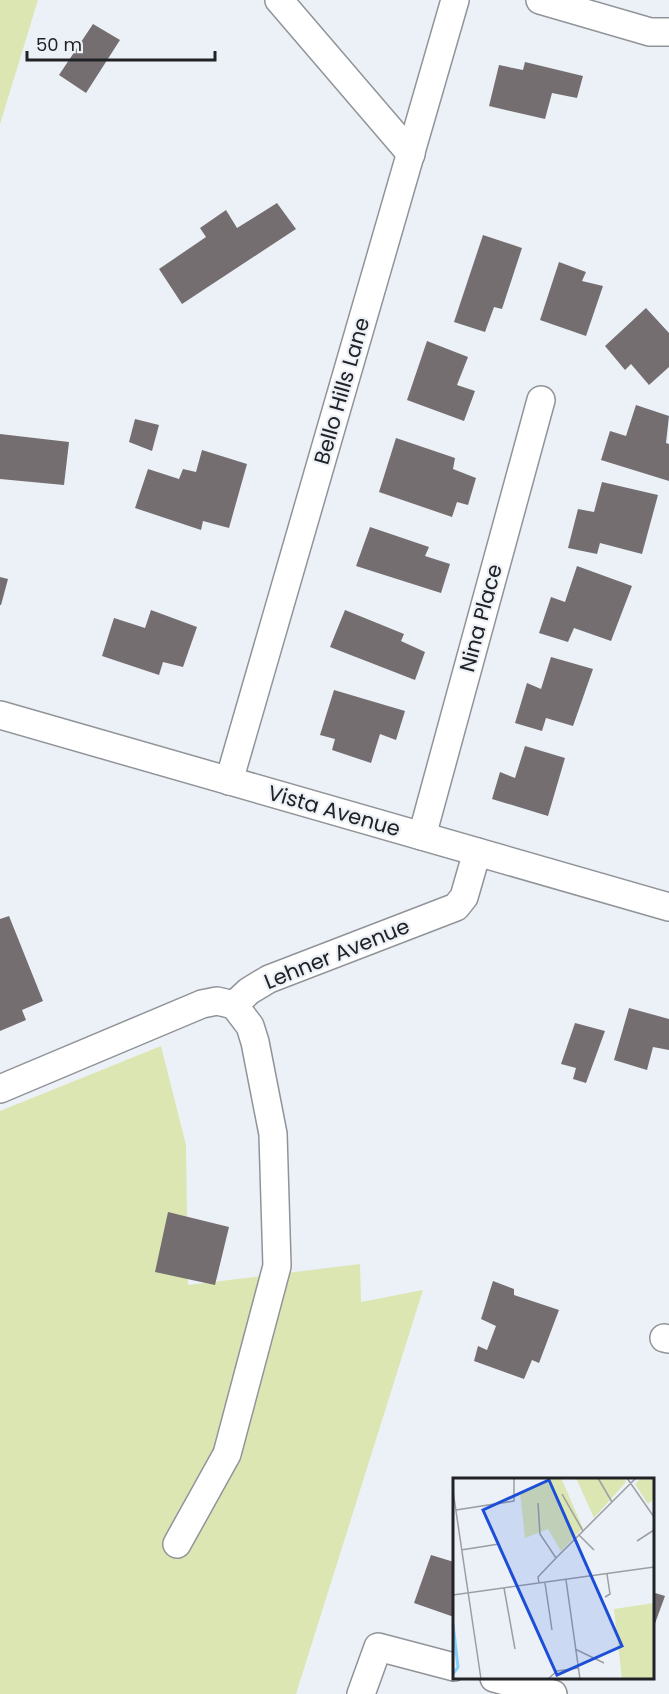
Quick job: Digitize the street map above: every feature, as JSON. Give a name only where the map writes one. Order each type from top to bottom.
[{"type":"street","points":[[279,0],[411,154]]},
{"type":"street","name":"Bello Hills Lane","points":[[229,781],[455,0]]},
{"type":"street","points":[[540,0],[650,32],[669,32]]},
{"type":"street","name":"Nina Place","points":[[422,836],[541,400]]},
{"type":"street","name":"Vista Avenue","points":[[0,715],[669,907]]},
{"type":"street","name":"Lehner Avenue","points":[[234,1005],[249,991],[269,979],[456,907],[464,897],[477,852]]},
{"type":"street","points":[[0,1089],[202,1004],[217,1001],[234,1005],[250,1026],[273,1134],[277,1266],[227,1454],[177,1544]]},
{"type":"street","points":[[361,1694],[378,1647],[453,1667]]},
{"type":"street","points":[[501,1679],[553,1694]]},
{"type":"green space","points":[[0,0],[38,0],[0,124]]},
{"type":"green space","points":[[161,1046],[186,1145],[188,1285],[360,1264],[361,1302],[423,1290],[296,1694],[0,1694],[0,1111]]},
{"type":"building","points":[[93,24],[120,40],[86,93],[59,75]]},
{"type":"building","points":[[525,62],[583,76],[577,98],[552,93],[545,119],[489,106],[499,65],[523,70]]},
{"type":"building","points":[[277,203],[296,229],[182,304],[159,269],[206,237],[200,228],[226,210],[237,228]]},
{"type":"building","points":[[483,235],[522,248],[502,309],[494,307],[485,332],[454,322]]},
{"type":"building","points":[[559,262],[586,272],[582,281],[603,286],[586,336],[540,320]]},
{"type":"building","points":[[646,308],[669,333],[669,367],[649,385],[631,364],[625,370],[605,346]]},
{"type":"building","points":[[427,341],[468,357],[457,385],[475,391],[464,421],[407,400]]},
{"type":"building","points":[[636,405],[669,416],[666,443],[669,444],[669,481],[601,460],[610,431],[626,436]]},
{"type":"building","points":[[135,419],[159,425],[152,451],[129,442]]},
{"type":"building","points":[[0,434],[69,442],[64,485],[0,479]]},
{"type":"building","points":[[396,438],[455,458],[453,469],[476,478],[468,505],[457,502],[452,517],[379,492]]},
{"type":"building","points":[[202,450],[247,464],[229,528],[203,521],[201,530],[135,508],[148,469],[179,479],[183,469],[196,472]]},
{"type":"building","points":[[602,482],[658,495],[642,554],[600,543],[597,554],[568,548],[578,509],[594,512]]},
{"type":"building","points":[[370,527],[429,547],[425,556],[450,564],[441,593],[356,566]]},
{"type":"building","points":[[577,566],[632,586],[611,641],[574,628],[568,642],[539,633],[551,597],[565,602]]},
{"type":"building","points":[[0,577],[8,579],[1,605],[0,605]]},
{"type":"building","points":[[151,610],[197,627],[183,667],[163,662],[159,675],[102,656],[114,618],[145,628]]},
{"type":"building","points":[[345,610],[404,634],[401,641],[425,652],[415,680],[330,647]]},
{"type":"building","points":[[551,657],[593,669],[573,726],[546,718],[542,731],[515,723],[527,683],[541,689]]},
{"type":"building","points":[[334,690],[405,711],[396,740],[380,734],[371,763],[332,750],[335,739],[320,735]]},
{"type":"building","points":[[525,746],[565,758],[548,816],[492,799],[500,772],[515,778]]},
{"type":"building","points":[[9,916],[43,1001],[22,1010],[26,1020],[0,1031],[0,919]]},
{"type":"building","points":[[629,1008],[669,1019],[669,1050],[653,1047],[647,1070],[614,1060]]},
{"type":"building","points":[[575,1023],[605,1031],[586,1083],[573,1079],[576,1068],[561,1064]]},
{"type":"building","points":[[168,1212],[229,1227],[215,1285],[155,1272]]},
{"type":"building","points":[[493,1281],[514,1289],[514,1295],[559,1310],[539,1363],[532,1360],[524,1379],[474,1361],[478,1346],[487,1350],[496,1326],[481,1319]]},
{"type":"building","points":[[431,1555],[453,1562],[453,1617],[414,1603]]},
{"type":"building","points":[[654,1593],[665,1596],[654,1626]]}]
